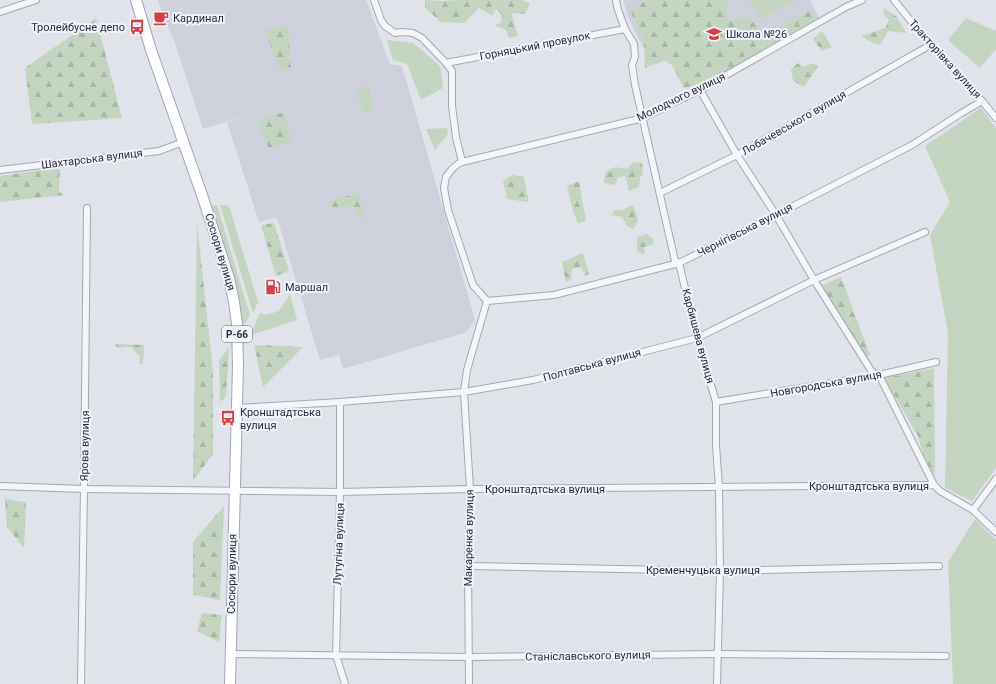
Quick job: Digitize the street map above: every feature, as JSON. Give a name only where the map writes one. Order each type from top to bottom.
[{"type":"main road","name":"Сосюри вулиця","points":[[136,0],[151,50],[184,142],[229,278],[234,302],[238,343],[230,684]]},
{"type":"street","points":[[0,12],[36,0]]},
{"type":"street","points":[[374,0],[381,20],[385,26],[395,33],[413,33],[422,38],[452,71],[452,106],[456,137],[462,162],[452,169],[446,177],[444,188],[448,210],[473,285],[487,301]]},
{"type":"street","name":"Карбишева вулиця","points":[[616,0],[625,30],[634,44],[635,57],[632,65],[635,85],[675,261],[679,263],[697,338],[716,402],[720,571],[717,684]]},
{"type":"street","name":"Молодчого вулиця","points":[[462,162],[643,118],[700,90],[846,7],[862,0]]},
{"type":"street","name":"Тракторівка вулиця","points":[[894,0],[923,36],[996,118]]},
{"type":"street","name":"Горняцький провулок","points":[[446,63],[625,30]]},
{"type":"street","name":"Лобачевського вулиця","points":[[660,193],[737,155],[925,48]]},
{"type":"street","points":[[700,90],[737,155],[776,215],[814,280],[872,372],[879,375],[934,485]]},
{"type":"street","name":"Чернігівська вулиця","points":[[487,301],[554,295],[679,263],[776,215],[912,144],[982,101]]},
{"type":"street","name":"Шахтарська вулиця","points":[[0,170],[159,151],[184,142]]},
{"type":"street","name":"Ярова вулиця","points":[[81,684],[87,208]]},
{"type":"street","name":"Полтавська вулиця","points":[[237,408],[340,402],[464,392],[533,380],[697,338],[814,280],[925,232]]},
{"type":"street","name":"Макаренка вулиця","points":[[469,684],[468,566],[470,489],[464,392],[467,370],[487,301]]},
{"type":"street","name":"Новгородська вулиця","points":[[716,402],[879,375],[936,362]]},
{"type":"street","name":"Лутугіна вулиця","points":[[340,402],[340,492],[336,655],[345,684]]},
{"type":"street","points":[[973,510],[996,479]]},
{"type":"street","name":"Кронштадтська вулиця","points":[[0,486],[84,489],[340,492],[470,489],[934,485],[940,491],[973,510],[996,532]]},
{"type":"street","name":"Кременчуцька вулиця","points":[[468,566],[720,571],[939,566]]},
{"type":"street","name":"Станіславського вулиця","points":[[230,654],[468,657],[718,654],[946,656]]},
{"type":"shaded area","points":[[158,0],[366,0],[390,64],[402,66],[475,320],[467,332],[343,369],[339,355],[320,360],[277,218],[259,222],[227,122],[266,109],[203,129],[174,40],[161,11]]},
{"type":"shaded area","name":"Школа №26","points":[[623,0],[810,0],[820,19],[707,84],[644,50],[628,17]]},
{"type":"green space","points":[[425,0],[523,0],[530,4],[525,14],[511,13],[518,36],[509,38],[506,30],[494,25],[501,23],[502,15],[496,9],[492,16],[479,8],[465,23],[441,22],[425,8]]},
{"type":"green space","name":"Школа №26","points":[[646,0],[724,0],[727,1],[727,20],[748,17],[761,31],[782,26],[811,10],[814,20],[707,82],[684,88],[669,59],[645,68],[644,42],[631,12]]},
{"type":"green space","points":[[750,0],[795,0],[795,1],[760,19]]},
{"type":"green space","points":[[884,8],[897,17],[906,33],[888,31],[881,44],[875,44],[861,36],[885,28],[889,20],[883,13]]},
{"type":"green space","points":[[96,18],[122,118],[32,124],[25,68]]},
{"type":"green space","points":[[966,18],[996,31],[996,49],[980,68],[948,40]]},
{"type":"green space","points":[[288,25],[291,68],[280,71],[265,30]]},
{"type":"green space","points":[[822,31],[832,47],[822,51],[813,39]]},
{"type":"green space","points":[[387,40],[413,43],[440,66],[443,88],[421,100],[407,64],[393,60]]},
{"type":"green space","points":[[798,63],[803,67],[813,63],[818,67],[804,87],[793,81],[791,69]]},
{"type":"green space","points":[[369,86],[374,113],[362,110],[357,90]]},
{"type":"green space","points":[[981,108],[996,128],[996,468],[972,501],[945,488],[948,333],[930,235],[950,202],[925,146]]},
{"type":"green space","points":[[284,112],[291,141],[269,149],[258,121]]},
{"type":"green space","points":[[447,128],[448,134],[435,150],[426,129]]},
{"type":"green space","points":[[633,162],[642,163],[643,174],[640,178],[639,187],[629,191],[625,176],[618,177],[615,185],[604,183],[605,173],[615,167],[627,169]]},
{"type":"green space","points":[[60,167],[59,192],[65,195],[0,202],[0,176]]},
{"type":"green space","points":[[512,175],[524,177],[529,202],[507,199],[503,181]]},
{"type":"green space","points":[[579,181],[586,221],[578,223],[573,211],[567,186]]},
{"type":"green space","points":[[358,193],[364,217],[360,217],[353,207],[346,206],[334,209],[329,201]]},
{"type":"green space","points":[[217,205],[250,315],[243,326],[235,281],[211,210],[211,206]]},
{"type":"green space","points":[[220,205],[229,206],[233,219],[258,302],[253,313]]},
{"type":"green space","points":[[632,205],[635,209],[638,221],[634,229],[627,226],[622,217],[611,215],[615,210],[623,210]]},
{"type":"green space","points":[[197,222],[213,372],[213,454],[193,481]]},
{"type":"green space","points":[[274,223],[289,271],[276,276],[261,225]]},
{"type":"green space","points":[[647,234],[653,239],[654,244],[644,247],[645,254],[637,252],[637,237]]},
{"type":"green space","points":[[583,253],[589,274],[585,276],[581,267],[572,269],[571,279],[566,283],[562,262]]},
{"type":"green space","points":[[841,277],[870,355],[866,357],[822,285]]},
{"type":"green space","points":[[290,294],[297,320],[251,335],[260,313],[266,315],[279,311]]},
{"type":"green space","points":[[115,345],[144,345],[143,364],[139,364],[140,356],[131,347],[118,348]]},
{"type":"green space","points":[[254,345],[303,347],[263,387]]},
{"type":"green space","points":[[229,347],[226,397],[220,402],[219,361]]},
{"type":"green space","points":[[934,368],[935,476],[924,459],[918,436],[884,378]]},
{"type":"green space","points":[[5,499],[26,502],[24,548],[7,527]]},
{"type":"green space","points":[[224,506],[220,600],[193,595],[193,542]]},
{"type":"green space","points":[[975,519],[996,540],[996,684],[953,684],[948,562]]},
{"type":"green space","points":[[202,613],[222,615],[219,642],[197,631]]},
{"type":"place","name":"Кардинал","points":[[161,18]]},
{"type":"place","name":"Тролейбусне депо","points":[[137,27]]},
{"type":"place","name":"Школа №26","points":[[714,34]]},
{"type":"place","name":"Маршал","points":[[273,287]]},
{"type":"place","name":"Кронштадтська вулиця","points":[[228,418]]}]
